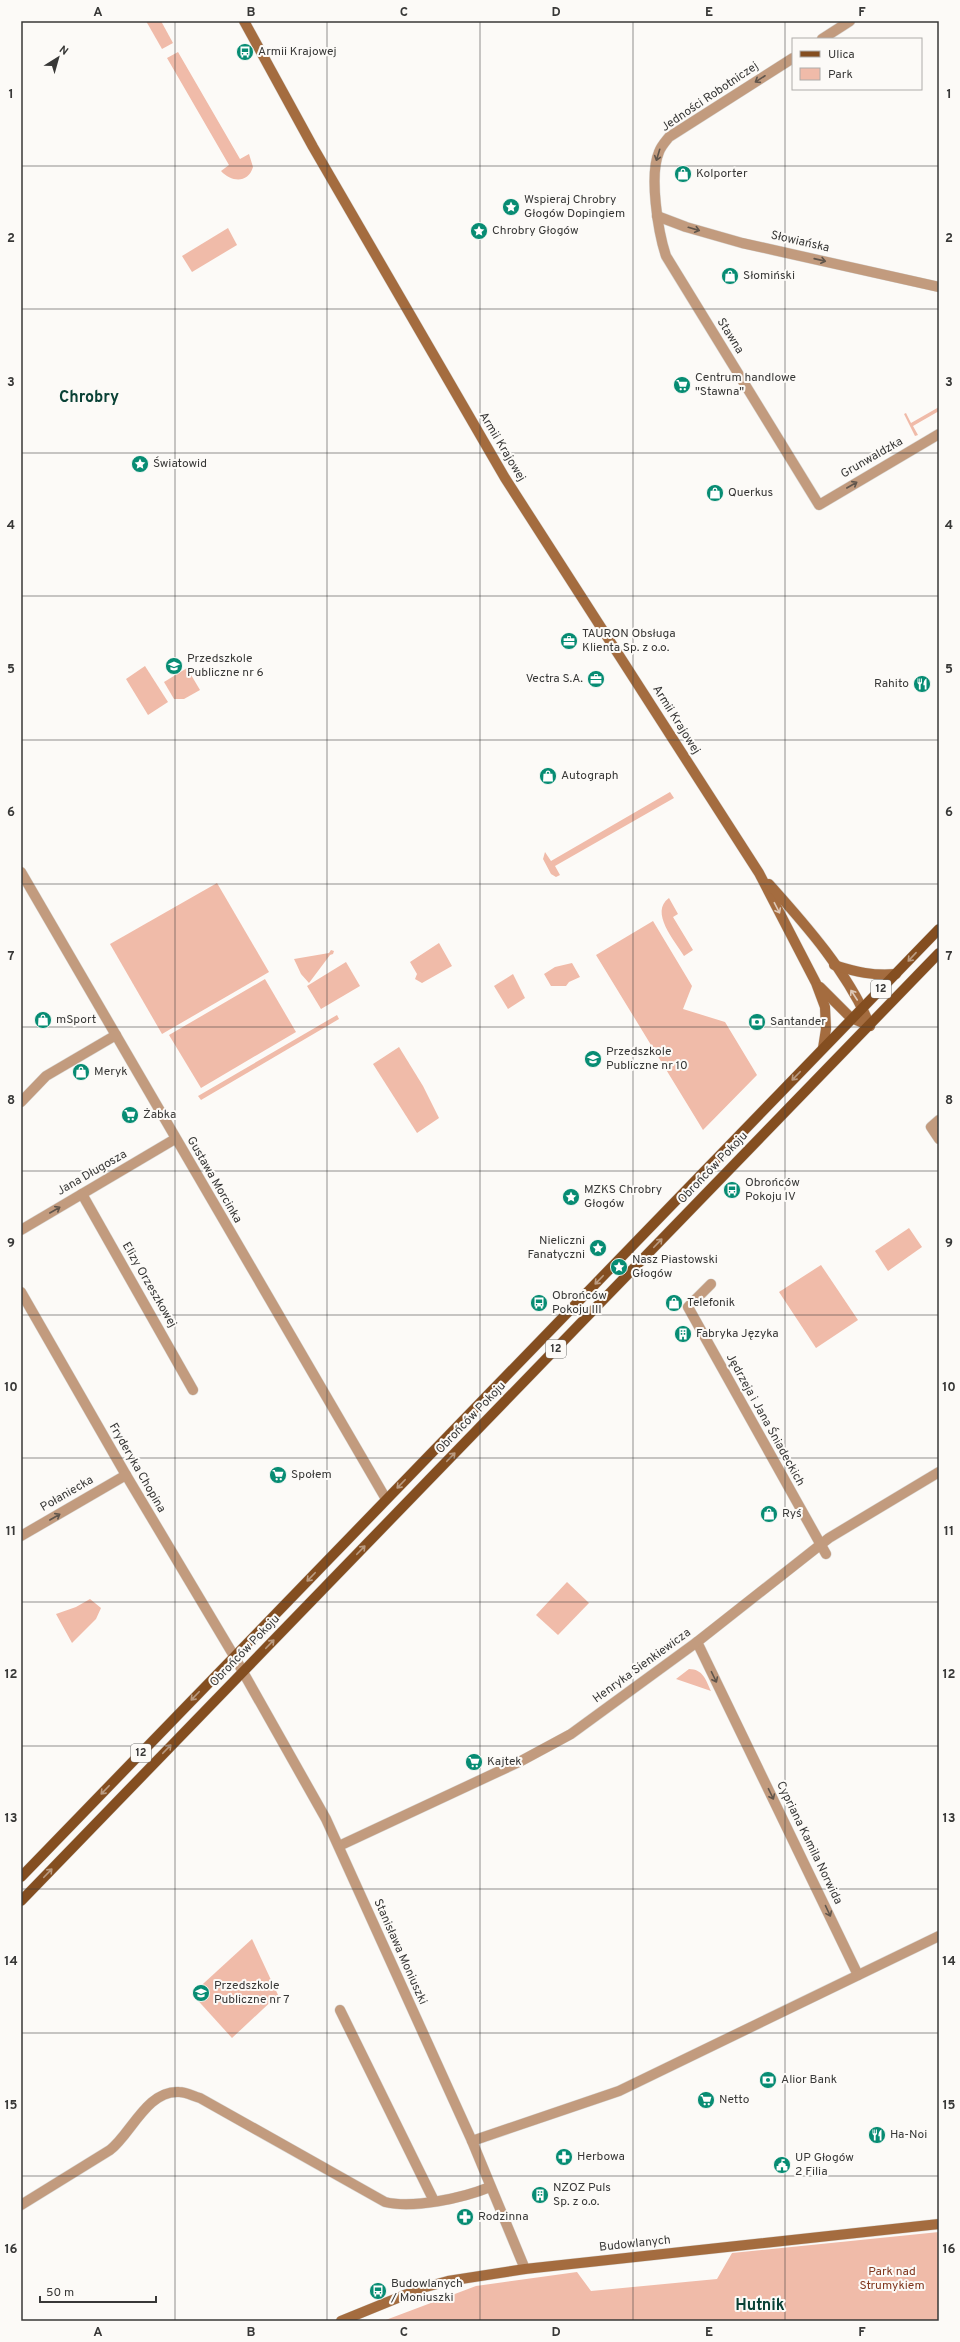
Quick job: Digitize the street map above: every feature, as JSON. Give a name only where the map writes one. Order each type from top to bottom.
[{"type":"main road","name":"Obrońców Pokoju","points":[[21,1877],[851,1018],[939,929]]},
{"type":"main road","name":"Obrońców Pokoju","points":[[21,1901],[870,1026],[939,953]]},
{"type":"street","name":"Armii Krajowej","points":[[244,21],[313,147],[505,478],[759,873],[816,982],[825,1007],[826,1029],[823,1048]]},
{"type":"street","points":[[824,38],[850,21]]},
{"type":"street","name":"Jedności Robotniczej","points":[[657,216],[655,166],[662,145],[669,137],[792,59]]},
{"type":"street","name":"Słowiańska","points":[[657,216],[686,227],[742,243],[939,287]]},
{"type":"street","name":"Stawna","points":[[657,216],[661,241],[672,269],[819,505]]},
{"type":"street","name":"Grunwaldzka","points":[[819,505],[939,434]]},
{"type":"street","name":"Gustawa Morcinka","points":[[21,872],[175,1139],[386,1499]]},
{"type":"street","name":"Armii Krajowej","points":[[759,873],[804,923],[862,1007],[870,1026]]},
{"type":"street","points":[[834,965],[857,973],[876,976],[896,974]]},
{"type":"street","name":"Armii Krajowej","points":[[816,982],[851,1018],[870,1026]]},
{"type":"street","points":[[21,1102],[46,1076],[116,1035]]},
{"type":"street","points":[[939,1120],[931,1127],[939,1139]]},
{"type":"street","name":"Jana Długosza","points":[[21,1230],[175,1139]]},
{"type":"street","name":"Elizy Orzeszkowej","points":[[82,1194],[194,1390]]},
{"type":"street","name":"Jędrzeja i Jana Śniadeckich","points":[[711,1284],[688,1307],[823,1549]]},
{"type":"street","name":"Fryderyka Chopina","points":[[21,1292],[126,1475],[234,1656]]},
{"type":"street","name":"Henryka Sienkiewicza","points":[[339,1846],[521,1761],[571,1734],[823,1549],[939,1472]]},
{"type":"street","name":"Połaniecka","points":[[21,1536],[126,1475]]},
{"type":"street","name":"Cypriana Kamila Norwida","points":[[697,1642],[858,1974]]},
{"type":"street","name":"Stanisława Moniuszki","points":[[234,1656],[339,1846],[472,2141],[525,2269]]},
{"type":"street","points":[[472,2141],[619,2090],[939,1936]]},
{"type":"street","points":[[340,2010],[434,2201]]},
{"type":"street","points":[[21,2205],[110,2150],[122,2140],[145,2110],[164,2095],[176,2092],[200,2098],[385,2202],[397,2205],[434,2201],[490,2187]]},
{"type":"street","name":"Budowlanych","points":[[341,2321],[422,2288],[448,2281],[525,2269],[939,2224]]},
{"type":"green space","points":[[146,21],[161,21],[173,43],[162,49]]},
{"type":"green space","points":[[178,52],[240,159],[249,154],[253,167],[251,173],[243,179],[234,179],[225,175],[221,171],[229,165],[167,58]]},
{"type":"green space","points":[[228,228],[237,245],[192,272],[182,256]]},
{"type":"green space","points":[[939,407],[939,411],[913,426],[918,435],[915,436],[904,414],[906,413],[911,423]]},
{"type":"green space","points":[[145,666],[168,702],[148,715],[126,679]]},
{"type":"green space","points":[[187,668],[200,690],[184,699],[174,699],[164,682]]},
{"type":"green space","points":[[670,792],[674,798],[555,866],[560,875],[556,877],[551,874],[543,859],[545,852],[551,861]]},
{"type":"green space","points":[[217,883],[269,972],[162,1034],[110,944]]},
{"type":"green space","points":[[669,898],[678,914],[673,917],[693,950],[684,956],[670,935],[663,919],[662,911],[664,904]]},
{"type":"green space","points":[[653,921],[692,986],[683,1009],[725,1022],[757,1075],[703,1130],[596,955]]},
{"type":"green space","points":[[439,943],[452,966],[422,983],[415,979],[417,974],[410,962]]},
{"type":"green space","points":[[331,950],[334,951],[333,954],[330,955],[309,983],[301,974],[294,959],[329,953]]},
{"type":"green space","points":[[346,962],[360,986],[321,1009],[307,986]]},
{"type":"green space","points":[[572,963],[580,977],[569,982],[566,986],[551,986],[544,974],[555,967]]},
{"type":"green space","points":[[513,974],[525,998],[508,1009],[494,986]]},
{"type":"green space","points":[[265,979],[296,1032],[201,1088],[169,1035]]},
{"type":"green space","points":[[337,1015],[339,1019],[201,1100],[198,1096]]},
{"type":"green space","points":[[399,1047],[423,1086],[439,1118],[417,1133],[373,1064]]},
{"type":"green space","points":[[909,1228],[922,1247],[888,1271],[875,1251]]},
{"type":"green space","points":[[821,1265],[858,1320],[816,1348],[779,1292]]},
{"type":"green space","points":[[567,1582],[589,1603],[558,1635],[536,1615]]},
{"type":"green space","points":[[90,1599],[101,1608],[96,1619],[72,1643],[56,1614],[76,1607]]},
{"type":"green space","points":[[689,1669],[694,1669],[701,1673],[706,1679],[711,1691],[676,1679]]},
{"type":"green space","points":[[252,1939],[278,1995],[232,2038],[192,1994]]},
{"type":"green space","name":"Park nad Strumykiem","points":[[939,2232],[939,2321],[383,2321],[476,2286],[577,2272],[591,2291],[717,2279],[732,2253]]},
{"type":"place","name":"Armii Krajowej","points":[[245,52]]},
{"type":"place","name":"Kolporter","points":[[683,174]]},
{"type":"place","name":"Wspieraj Chrobry Głogów Dopingiem","points":[[511,207]]},
{"type":"place","name":"Chrobry Głogów","points":[[479,231]]},
{"type":"place","name":"Słomiński","points":[[730,276]]},
{"type":"place","name":"Centrum handlowe \"Stawna\"","points":[[682,385]]},
{"type":"place","name":"Światowid","points":[[140,464]]},
{"type":"place","name":"Querkus","points":[[715,493]]},
{"type":"place","name":"TAURON Obsługa Klienta Sp. z o.o.","points":[[569,641]]},
{"type":"place","name":"Przedszkole Publiczne nr 6","points":[[174,666]]},
{"type":"place","name":"Vectra S.A.","points":[[596,679]]},
{"type":"place","name":"Rahito","points":[[922,684]]},
{"type":"place","name":"Autograph","points":[[548,776]]},
{"type":"place","name":"mSport","points":[[43,1020]]},
{"type":"place","name":"Santander","points":[[757,1022]]},
{"type":"place","name":"Przedszkole Publiczne nr 10","points":[[593,1059]]},
{"type":"place","name":"Meryk","points":[[81,1072]]},
{"type":"place","name":"Żabka","points":[[130,1115]]},
{"type":"place","name":"Obrońców Pokoju IV","points":[[732,1190]]},
{"type":"place","name":"MZKS Chrobry Głogów","points":[[571,1197]]},
{"type":"place","name":"Nieliczni Fanatyczni","points":[[598,1248]]},
{"type":"place","name":"Nasz Piastowski Głogów","points":[[619,1267]]},
{"type":"place","name":"Obrońców Pokoju III","points":[[539,1303]]},
{"type":"place","name":"Telefonik","points":[[674,1303]]},
{"type":"place","name":"Fabryka Języka","points":[[683,1334]]},
{"type":"place","name":"Społem","points":[[278,1475]]},
{"type":"place","name":"Ryś","points":[[769,1514]]},
{"type":"place","name":"Kajtek","points":[[474,1762]]},
{"type":"place","name":"Przedszkole Publiczne nr 7","points":[[201,1993]]},
{"type":"place","name":"Alior Bank","points":[[768,2080]]},
{"type":"place","name":"Netto","points":[[706,2100]]},
{"type":"place","name":"Ha-Noi","points":[[877,2135]]},
{"type":"place","name":"Herbowa","points":[[564,2157]]},
{"type":"place","name":"UP Głogów 2 Filia","points":[[782,2165]]},
{"type":"place","name":"NZOZ Puls Sp. z o.o.","points":[[540,2195]]},
{"type":"place","name":"Rodzinna","points":[[465,2217]]},
{"type":"place","name":"Budowlanych / Moniuszki","points":[[378,2291]]},
{"type":"district","name":"Chrobry","points":[[89,398]]},
{"type":"district","name":"Hutnik","points":[[760,2306]]}]
